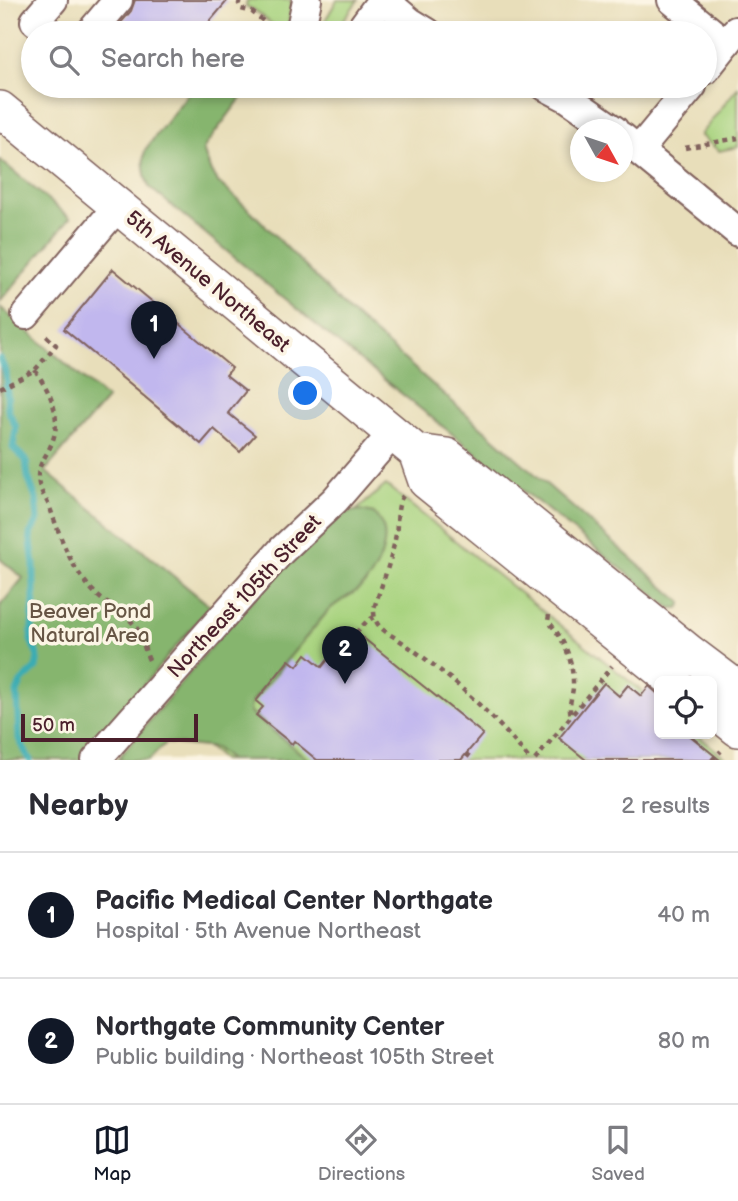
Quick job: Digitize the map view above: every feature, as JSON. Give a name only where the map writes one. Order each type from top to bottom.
[{"type":"main road","name":"5th Avenue Northeast","points":[[0,109],[405,443],[426,481],[668,676]]},
{"type":"main road","name":"5th Avenue Northeast","points":[[405,443],[447,456],[738,689]]},
{"type":"main road","points":[[717,717],[730,739]]},
{"type":"street","points":[[35,21],[53,0]]},
{"type":"street","points":[[100,21],[118,0]]},
{"type":"street","points":[[303,21],[307,0]]},
{"type":"street","points":[[367,21],[383,0],[409,21]]},
{"type":"street","points":[[672,0],[707,21]]},
{"type":"street","points":[[717,54],[732,36]]},
{"type":"street","points":[[568,98],[598,119]]},
{"type":"street","points":[[633,142],[679,98]]},
{"type":"street","points":[[633,146],[738,232]]},
{"type":"street","points":[[33,323],[118,206]]},
{"type":"street","name":"Northeast 105th Street","points":[[96,760],[281,551],[335,500],[405,443]]},
{"type":"path","points":[[240,0],[241,9],[252,12],[264,21]]},
{"type":"path","points":[[685,148],[738,138]]},
{"type":"path","points":[[0,388],[36,370],[56,345],[33,323]]},
{"type":"path","points":[[36,370],[54,403],[57,423],[51,445],[37,475],[39,488],[49,505],[74,567],[98,596],[134,624],[154,669]]},
{"type":"path","points":[[403,496],[399,501],[396,539],[374,608],[374,617],[383,629],[447,675],[481,705],[533,760],[613,664]]},
{"type":"path","points":[[549,614],[548,621],[561,637],[569,655],[573,684],[569,710],[571,715]]},
{"type":"path","points":[[356,633],[374,617]]},
{"type":"path","points":[[712,760],[730,739]]},
{"type":"path","points":[[466,754],[474,760]]},
{"type":"green space","points":[[247,0],[291,0],[289,21],[268,21],[246,7]]},
{"type":"green space","points":[[337,0],[358,0],[343,21],[325,21]]},
{"type":"green space","points":[[738,87],[738,147],[719,151],[700,135]]},
{"type":"green space","points":[[185,98],[241,98],[203,149],[211,172],[218,182],[252,212],[349,311],[682,603],[679,608],[668,606],[338,343],[149,187],[144,169],[145,150]]},
{"type":"green space","points":[[0,160],[70,218],[0,302]]},
{"type":"green space","name":"Beaver Pond Natural Area","points":[[0,307],[107,399],[45,471],[210,606],[81,760],[0,760],[0,606],[23,578],[0,559]]},
{"type":"green space","points":[[386,485],[654,701],[654,739],[702,739],[728,760],[223,760],[167,714],[339,525]]},
{"type":"green space","points":[[360,510],[374,513],[383,527],[384,543],[375,569],[366,583],[328,611],[251,703],[250,712],[309,760],[230,760],[215,748],[166,743],[149,760],[117,760],[238,614],[329,525],[344,513]]},
{"type":"building","points":[[135,0],[228,0],[210,21],[122,21],[131,11]]},
{"type":"building","points":[[113,269],[232,368],[226,375],[246,391],[228,413],[255,435],[240,452],[214,429],[201,444],[64,329]]},
{"type":"building","points":[[352,629],[483,734],[461,760],[317,760],[256,715],[263,707],[256,701],[289,660],[297,666],[306,654],[322,667]]},
{"type":"building","points":[[604,683],[619,696],[628,685],[641,696],[649,686],[654,690],[654,739],[694,739],[720,760],[586,760],[559,738]]},
{"type":"waterway","points":[[0,359],[6,373],[8,410],[16,427],[13,448],[26,460],[28,477],[36,499],[38,520],[30,534],[34,565],[31,640],[38,657],[36,668],[22,681],[17,692],[19,739],[30,760]]},
{"type":"place","name":"Pacific Medical Center Northgate","points":[[154,359]]},
{"type":"place","name":"Northgate Community Center","points":[[345,684]]}]
